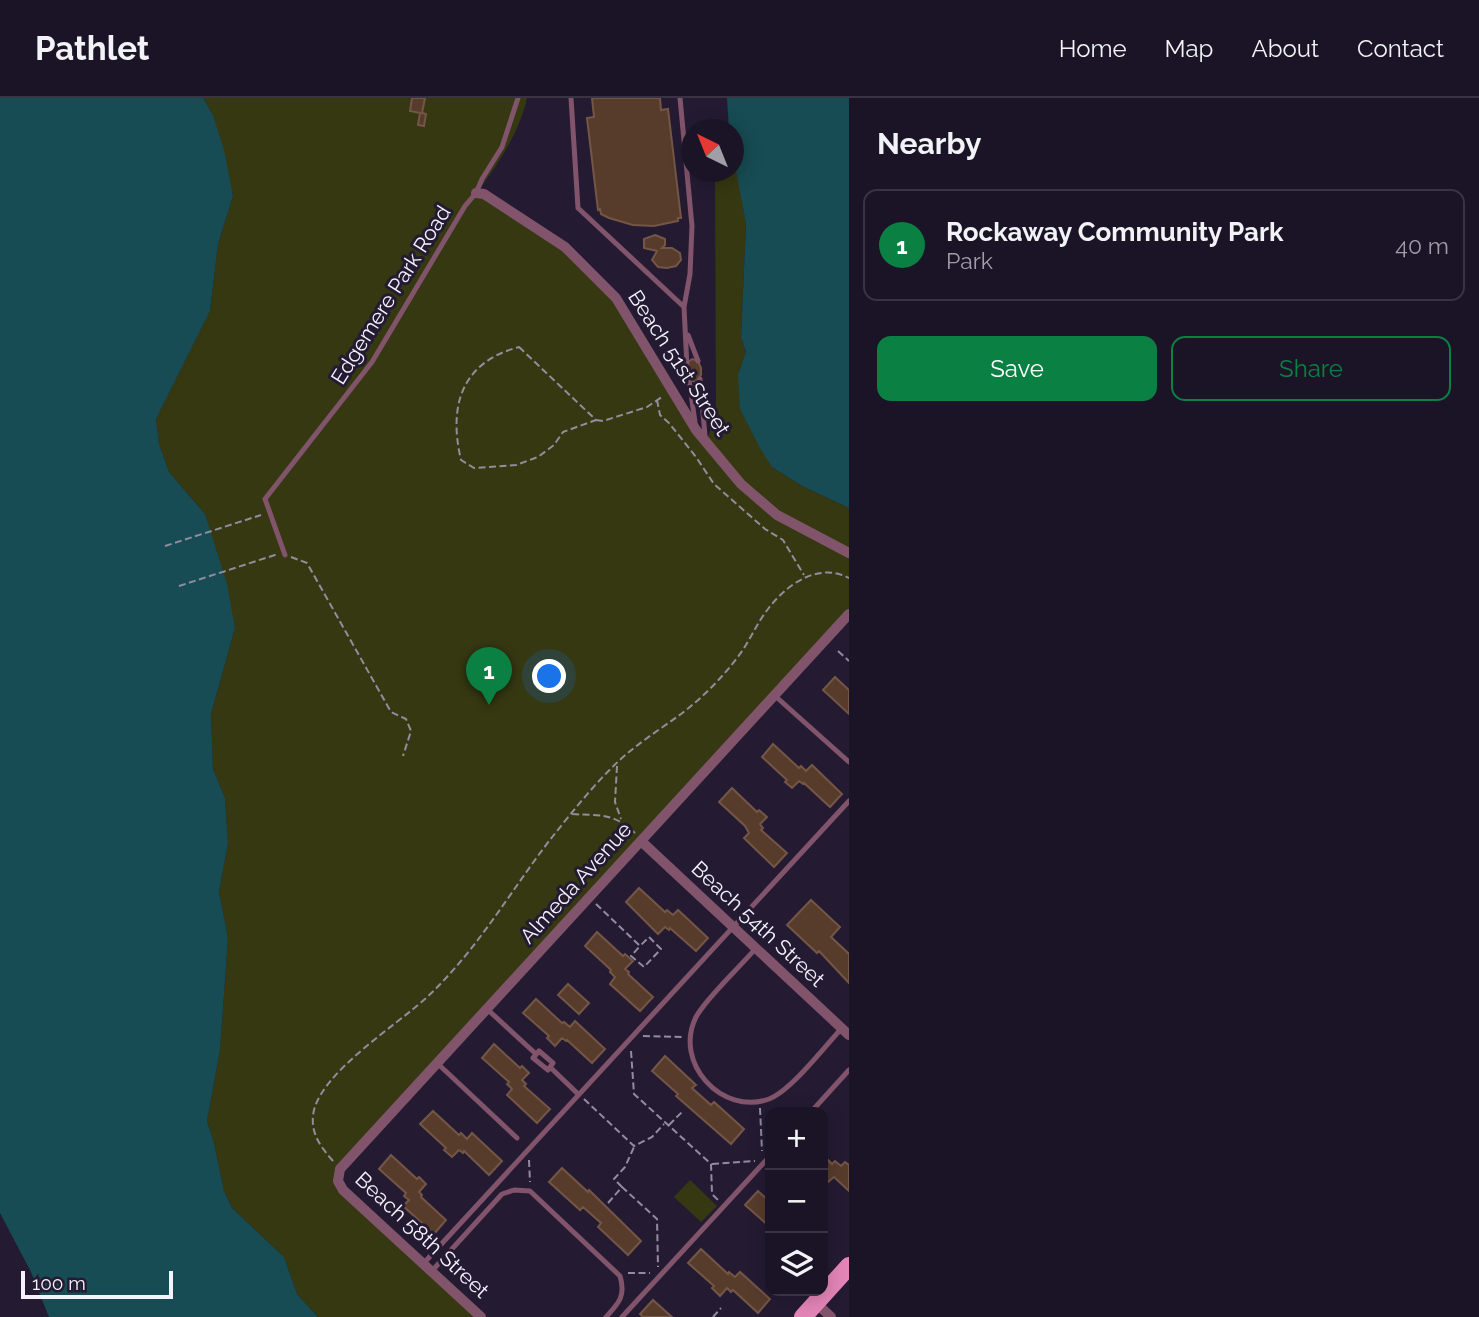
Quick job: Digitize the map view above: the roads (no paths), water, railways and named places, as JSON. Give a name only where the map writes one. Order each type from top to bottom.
[{"type":"main road","points":[[823,1312],[849,1266]]},
{"type":"main road","points":[[803,1317],[823,1312],[849,1284]]},
{"type":"street","name":"Beach 51st Street","points":[[476,193],[484,194],[570,250],[620,303],[696,430],[741,484],[768,508],[849,553]]},
{"type":"street","name":"Almeda Avenue","points":[[338,1181],[340,1169],[849,614]]},
{"type":"street","name":"Beach 54th Street","points":[[641,841],[847,1033]]},
{"type":"street","name":"Beach 58th Street","points":[[338,1181],[343,1190],[481,1317]]},
{"type":"lane","points":[[476,193],[502,147],[518,98]]},
{"type":"lane","points":[[571,98],[578,208],[684,307]]},
{"type":"lane","points":[[680,98],[692,226],[690,274],[684,307],[687,367]]},
{"type":"lane","name":"Edgemere Park Road","points":[[284,553],[265,499],[372,362],[465,206],[476,193]]},
{"type":"lane","points":[[687,333],[698,361]]},
{"type":"lane","points":[[700,379],[705,443]]},
{"type":"lane","points":[[689,380],[696,430]]},
{"type":"lane","points":[[774,695],[849,762]]},
{"type":"lane","points":[[427,1268],[525,1152],[849,801]]},
{"type":"lane","points":[[756,948],[696,1017],[690,1055],[704,1079],[724,1096],[740,1102],[760,1100],[782,1093],[847,1033]]},
{"type":"lane","points":[[487,1009],[536,1054]]},
{"type":"lane","points":[[541,1051],[553,1063],[546,1070],[533,1058],[536,1054],[541,1051]]},
{"type":"lane","points":[[437,1063],[517,1138]]},
{"type":"lane","points":[[550,1067],[578,1094]]},
{"type":"lane","points":[[816,1107],[849,1070]]},
{"type":"lane","points":[[622,1317],[765,1162]]},
{"type":"lane","points":[[427,1268],[502,1195],[514,1190],[530,1191],[620,1276],[623,1293],[621,1301],[606,1317]]},
{"type":"place","name":"Rockaway Community Park","points":[[489,705]]}]
